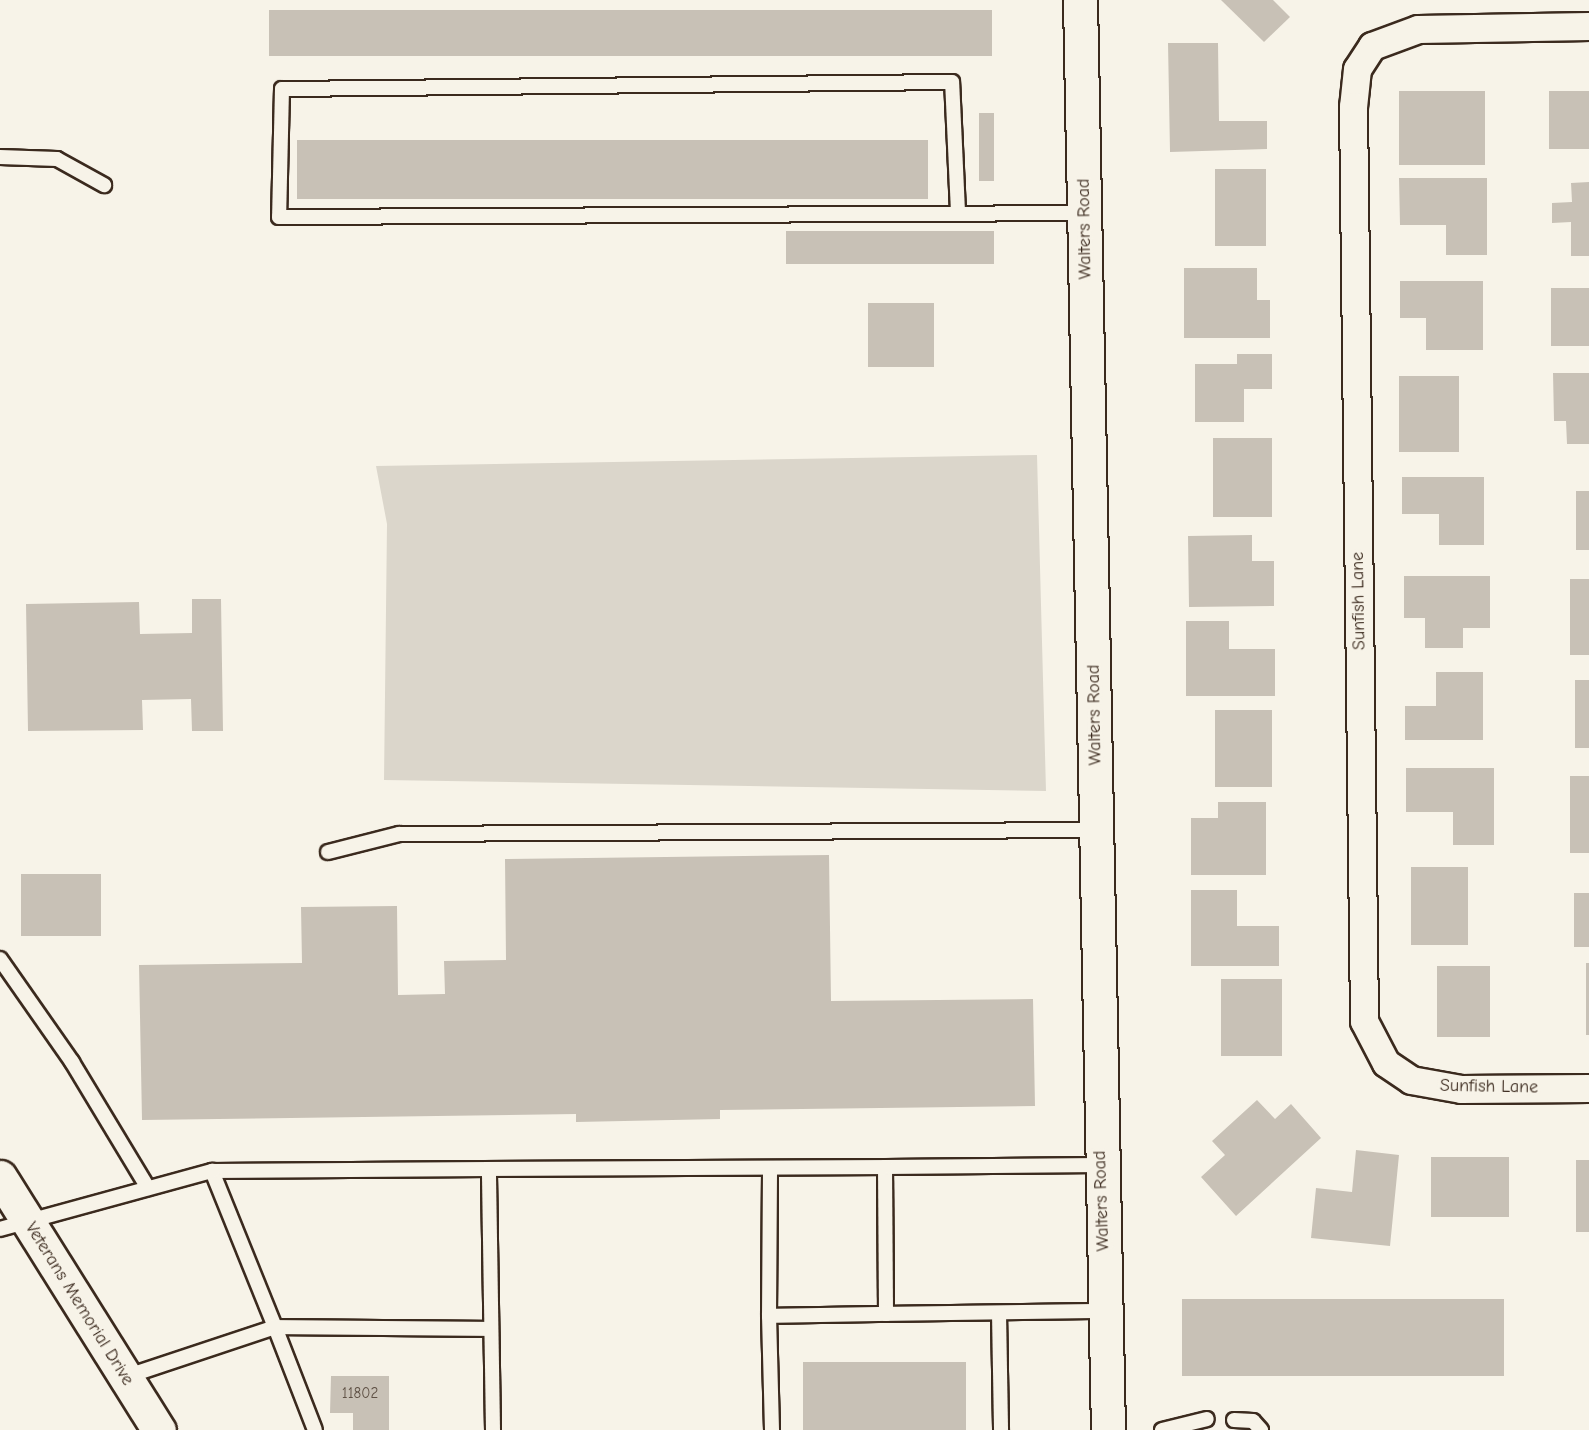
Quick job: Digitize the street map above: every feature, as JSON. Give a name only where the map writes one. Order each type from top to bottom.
[{"type":"street","name":"Walters Road","points":[[1080,0],[1097,830],[1100,1166],[1108,1430]]},
{"type":"street","name":"Sunfish Lane","points":[[1589,26],[1418,28],[1372,46],[1357,69],[1364,1021],[1386,1063],[1411,1080],[1461,1089],[1589,1088]]},
{"type":"street","name":"Veterans Memorial Drive","points":[[0,1177],[13,1224],[124,1377],[159,1430]]},
{"type":"lane","points":[[958,212],[952,82],[282,90],[279,217],[1084,213]]},
{"type":"lane","points":[[0,157],[57,159],[104,185]]},
{"type":"lane","points":[[328,852],[399,834],[1097,830]]},
{"type":"lane","points":[[0,959],[72,1062],[148,1188]]},
{"type":"lane","points":[[13,1224],[212,1171],[1100,1166]]},
{"type":"lane","points":[[885,1167],[886,1314]]},
{"type":"lane","points":[[770,1168],[769,1316],[772,1430]]},
{"type":"lane","points":[[489,1169],[493,1430]]},
{"type":"lane","points":[[212,1171],[315,1430]]},
{"type":"lane","points":[[769,1316],[1105,1311]]},
{"type":"lane","points":[[999,1313],[1001,1430]]},
{"type":"lane","points":[[124,1377],[275,1328],[492,1329]]},
{"type":"lane","points":[[1162,1430],[1207,1419]]},
{"type":"lane","points":[[1234,1420],[1253,1421],[1261,1430]]},
{"type":"shaded area","points":[[1037,455],[1046,791],[384,780],[387,524],[376,466]]},
{"type":"building","points":[[1221,0],[1273,0],[1290,17],[1264,42]]},
{"type":"building","points":[[269,10],[992,10],[992,56],[269,56]]},
{"type":"building","points":[[1168,43],[1218,43],[1219,121],[1267,121],[1267,149],[1170,152]]},
{"type":"building","points":[[1399,91],[1485,91],[1485,165],[1399,165]]},
{"type":"building","points":[[1549,91],[1589,91],[1589,149],[1549,149]]},
{"type":"building","points":[[979,113],[994,113],[994,181],[979,181]]},
{"type":"building","points":[[297,140],[928,140],[928,199],[297,199]]},
{"type":"building","points":[[1215,169],[1266,169],[1266,246],[1215,246]]},
{"type":"building","points":[[1399,178],[1487,178],[1487,255],[1446,255],[1446,225],[1400,225]]},
{"type":"building","points":[[1589,182],[1589,256],[1571,256],[1571,222],[1552,223],[1552,203],[1572,202],[1571,183]]},
{"type":"building","points":[[786,231],[994,231],[994,264],[786,264]]},
{"type":"building","points":[[1184,268],[1257,268],[1257,300],[1270,300],[1270,338],[1184,338]]},
{"type":"building","points":[[1400,281],[1483,281],[1483,350],[1426,350],[1426,318],[1400,318]]},
{"type":"building","points":[[1551,288],[1589,288],[1589,346],[1551,346]]},
{"type":"building","points":[[868,303],[934,303],[934,367],[868,367]]},
{"type":"building","points":[[1237,354],[1272,354],[1272,389],[1244,389],[1244,422],[1195,422],[1195,364],[1237,364]]},
{"type":"building","points":[[1553,373],[1589,373],[1589,444],[1567,444],[1566,421],[1554,421]]},
{"type":"building","points":[[1399,376],[1459,376],[1459,452],[1399,452]]},
{"type":"building","points":[[1213,438],[1272,438],[1272,517],[1213,517]]},
{"type":"building","points":[[1402,477],[1484,477],[1484,545],[1439,545],[1439,514],[1402,514]]},
{"type":"building","points":[[1576,491],[1589,491],[1589,550],[1576,550]]},
{"type":"building","points":[[1252,535],[1252,561],[1274,561],[1274,606],[1189,607],[1188,536]]},
{"type":"building","points":[[1404,576],[1490,576],[1490,628],[1463,628],[1463,648],[1425,648],[1425,618],[1404,618]]},
{"type":"building","points":[[1570,579],[1589,579],[1589,655],[1570,655]]},
{"type":"building","points":[[192,599],[221,599],[223,731],[192,731],[191,699],[142,700],[143,730],[28,731],[26,604],[139,602],[140,634],[192,633]]},
{"type":"building","points":[[1186,621],[1229,621],[1229,649],[1275,649],[1275,696],[1186,696]]},
{"type":"building","points":[[1436,672],[1483,672],[1483,740],[1405,740],[1405,706],[1436,706]]},
{"type":"building","points":[[1575,680],[1589,680],[1589,748],[1575,748]]},
{"type":"building","points":[[1215,710],[1272,710],[1272,787],[1215,787]]},
{"type":"building","points":[[1406,768],[1494,768],[1494,845],[1453,845],[1453,812],[1406,812]]},
{"type":"building","points":[[1570,776],[1589,776],[1589,853],[1570,853]]},
{"type":"building","points":[[1218,802],[1266,802],[1266,875],[1191,875],[1191,818],[1218,818]]},
{"type":"building","points":[[829,855],[831,1001],[1033,999],[1035,1106],[720,1110],[720,1119],[576,1122],[576,1114],[142,1120],[139,965],[302,963],[301,907],[397,906],[398,995],[445,994],[444,961],[506,960],[505,859]]},
{"type":"building","points":[[1411,867],[1468,867],[1468,945],[1411,945]]},
{"type":"building","points":[[21,874],[101,874],[101,936],[21,936]]},
{"type":"building","points":[[1191,890],[1237,890],[1237,926],[1279,926],[1279,966],[1191,966]]},
{"type":"building","points":[[1574,893],[1589,893],[1589,947],[1574,947]]},
{"type":"building","points":[[1586,963],[1589,963],[1589,1035],[1586,1035]]},
{"type":"building","points":[[1437,966],[1490,966],[1490,1037],[1437,1037]]},
{"type":"building","points":[[1221,979],[1282,979],[1282,1056],[1221,1056]]},
{"type":"building","points":[[1257,1100],[1275,1119],[1291,1104],[1321,1138],[1236,1216],[1201,1177],[1225,1155],[1212,1141]]},
{"type":"building","points":[[1356,1150],[1399,1155],[1390,1246],[1311,1238],[1316,1188],[1352,1192]]},
{"type":"building","points":[[1431,1157],[1509,1157],[1509,1217],[1431,1217]]},
{"type":"building","points":[[1576,1160],[1589,1160],[1589,1232],[1576,1232]]},
{"type":"building","points":[[1182,1299],[1504,1299],[1504,1376],[1182,1376]]},
{"type":"building","points":[[803,1362],[966,1362],[966,1430],[803,1430]]},
{"type":"building","points":[[331,1376],[389,1376],[389,1430],[353,1430],[353,1413],[330,1413]]}]
